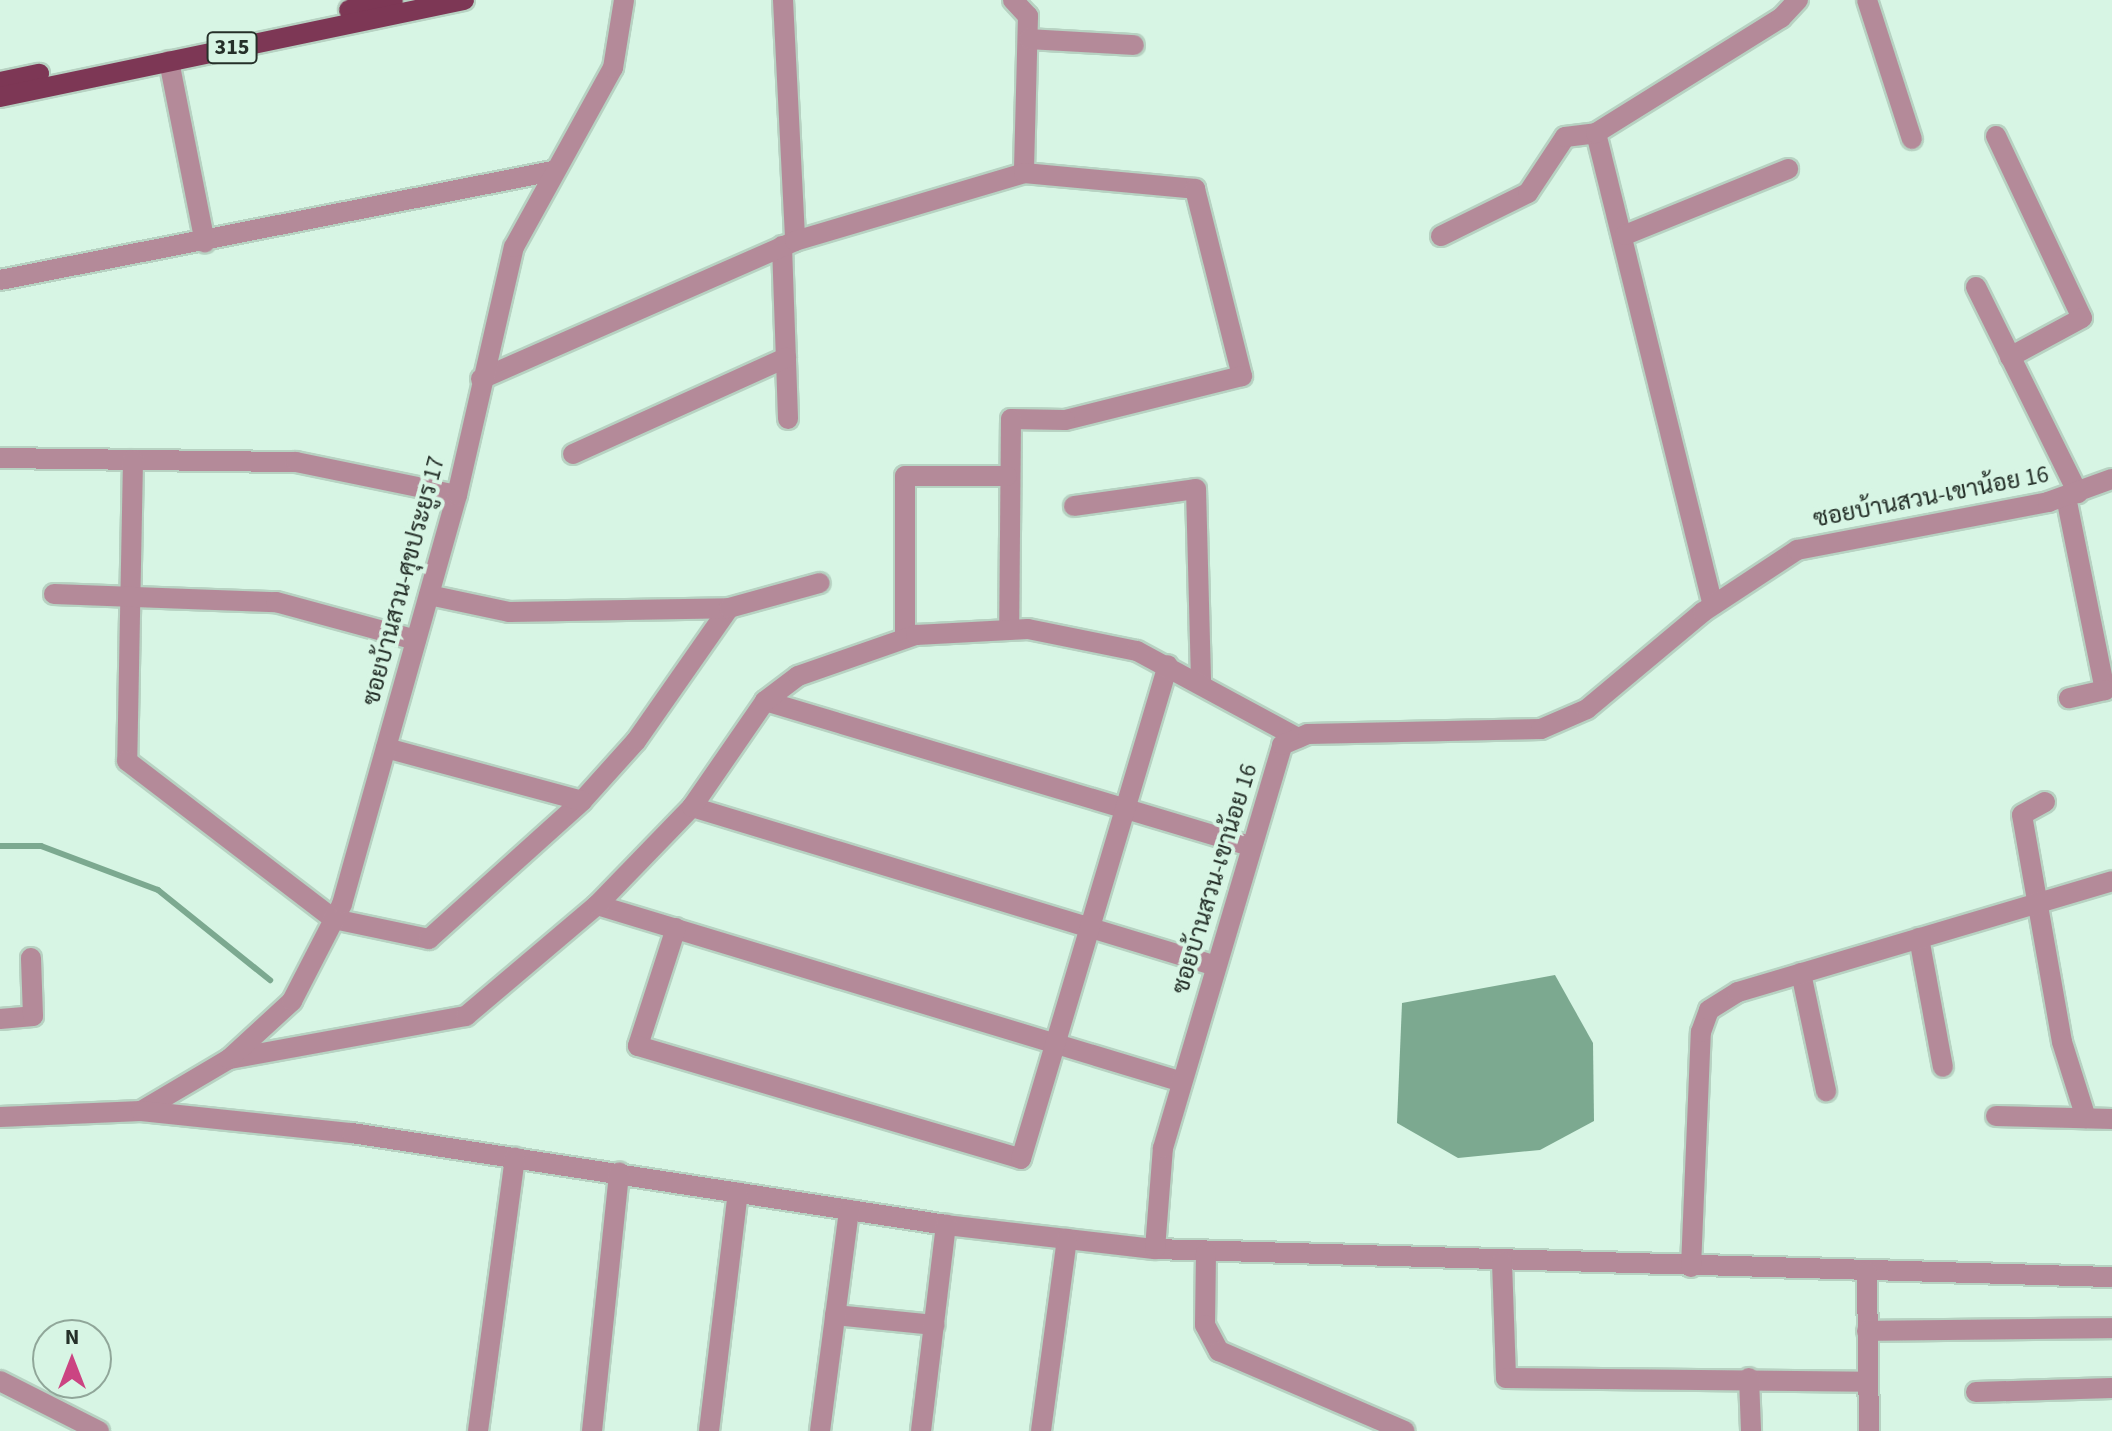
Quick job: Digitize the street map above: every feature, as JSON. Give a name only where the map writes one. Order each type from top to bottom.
[{"type":"main road","name":"315","points":[[0,82],[393,0]]},
{"type":"main road","name":"315","points":[[0,97],[464,0]]},
{"type":"street","name":"ซอยบ้านสวน-ศุขประยูร 17","points":[[141,1111],[229,1059],[292,1001],[334,919],[457,495],[481,379],[514,247],[553,171],[613,68],[624,0]]},
{"type":"street","points":[[783,0],[789,244],[788,419]]},
{"type":"street","points":[[1013,0],[1025,7],[1029,39],[1024,173]]},
{"type":"street","points":[[1441,236],[1528,193],[1565,137],[1596,133],[1781,18],[1798,0]]},
{"type":"street","points":[[1867,0],[1912,139]]},
{"type":"street","points":[[1029,39],[1134,45]]},
{"type":"street","points":[[169,61],[205,242]]},
{"type":"street","points":[[1596,133],[1625,235],[1713,605]]},
{"type":"street","points":[[1996,136],[2082,318],[2010,357]]},
{"type":"street","points":[[1625,235],[1788,169]]},
{"type":"street","points":[[0,280],[553,171]]},
{"type":"street","points":[[481,379],[789,244],[1024,173],[1195,189],[1242,376],[1065,420],[1011,419],[1007,476],[1009,630]]},
{"type":"street","points":[[1976,287],[2072,495],[2105,690],[2069,698]]},
{"type":"street","points":[[573,454],[786,358]]},
{"type":"street","points":[[0,458],[296,462],[457,495]]},
{"type":"street","points":[[133,460],[127,761],[334,919],[429,939],[582,801],[636,741],[729,608]]},
{"type":"street","points":[[905,638],[905,476],[1007,476]]},
{"type":"street","name":"ซอยบ้านสวน-เขาน้อย 16","points":[[1155,1249],[1163,1148],[1282,745],[1298,738],[1541,729],[1587,709],[1713,605],[1797,550],[2072,495],[2112,479]]},
{"type":"street","points":[[1074,506],[1196,489],[1201,681]]},
{"type":"street","points":[[429,595],[509,612],[729,608],[820,583]]},
{"type":"street","points":[[54,594],[276,602],[416,640]]},
{"type":"street","points":[[229,1059],[466,1016],[597,905],[692,807],[765,701],[798,676],[905,638],[1009,630],[1137,651],[1201,681],[1298,738]]},
{"type":"street","points":[[676,928],[638,1046],[1021,1159],[1168,665]]},
{"type":"street","points":[[765,701],[1250,846]]},
{"type":"street","points":[[386,748],[582,801]]},
{"type":"street","points":[[2045,802],[2022,815],[2062,1042],[2086,1118]]},
{"type":"street","points":[[692,807],[1216,966]]},
{"type":"street","points":[[1691,1267],[1701,1032],[1709,1010],[1738,992],[2112,881]]},
{"type":"street","points":[[597,905],[1182,1082]]},
{"type":"street","points":[[1919,938],[1943,1067]]},
{"type":"street","points":[[0,1019],[33,1016],[31,958]]},
{"type":"street","points":[[1801,973],[1826,1091]]},
{"type":"street","points":[[0,1117],[141,1111],[515,1157],[946,1225],[1206,1253],[2112,1277]]},
{"type":"street","points":[[1996,1116],[2112,1119]]},
{"type":"street","points":[[478,1431],[515,1157]]},
{"type":"street","points":[[592,1431],[619,1172]]},
{"type":"street","points":[[709,1431],[738,1193]]},
{"type":"street","points":[[820,1431],[849,1210]]},
{"type":"street","points":[[921,1431],[946,1225]]},
{"type":"street","points":[[1041,1431],[1067,1239]]},
{"type":"street","points":[[1206,1253],[1205,1325],[1219,1351],[1374,1427],[1405,1431]]},
{"type":"street","points":[[1502,1262],[1506,1378],[1749,1378],[1867,1382]]},
{"type":"street","points":[[1867,1272],[1869,1431]]},
{"type":"street","points":[[835,1315],[935,1325]]},
{"type":"street","points":[[1867,1331],[2112,1328]]},
{"type":"street","points":[[1749,1378],[1751,1431]]},
{"type":"street","points":[[0,1381],[99,1431]]},
{"type":"street","points":[[1976,1392],[2112,1388]]},
{"type":"shaded area","points":[[1555,975],[1593,1043],[1594,1121],[1540,1150],[1458,1158],[1397,1123],[1402,1003]]},
{"type":"waterway","points":[[0,846],[41,846],[158,890],[270,980]]}]
